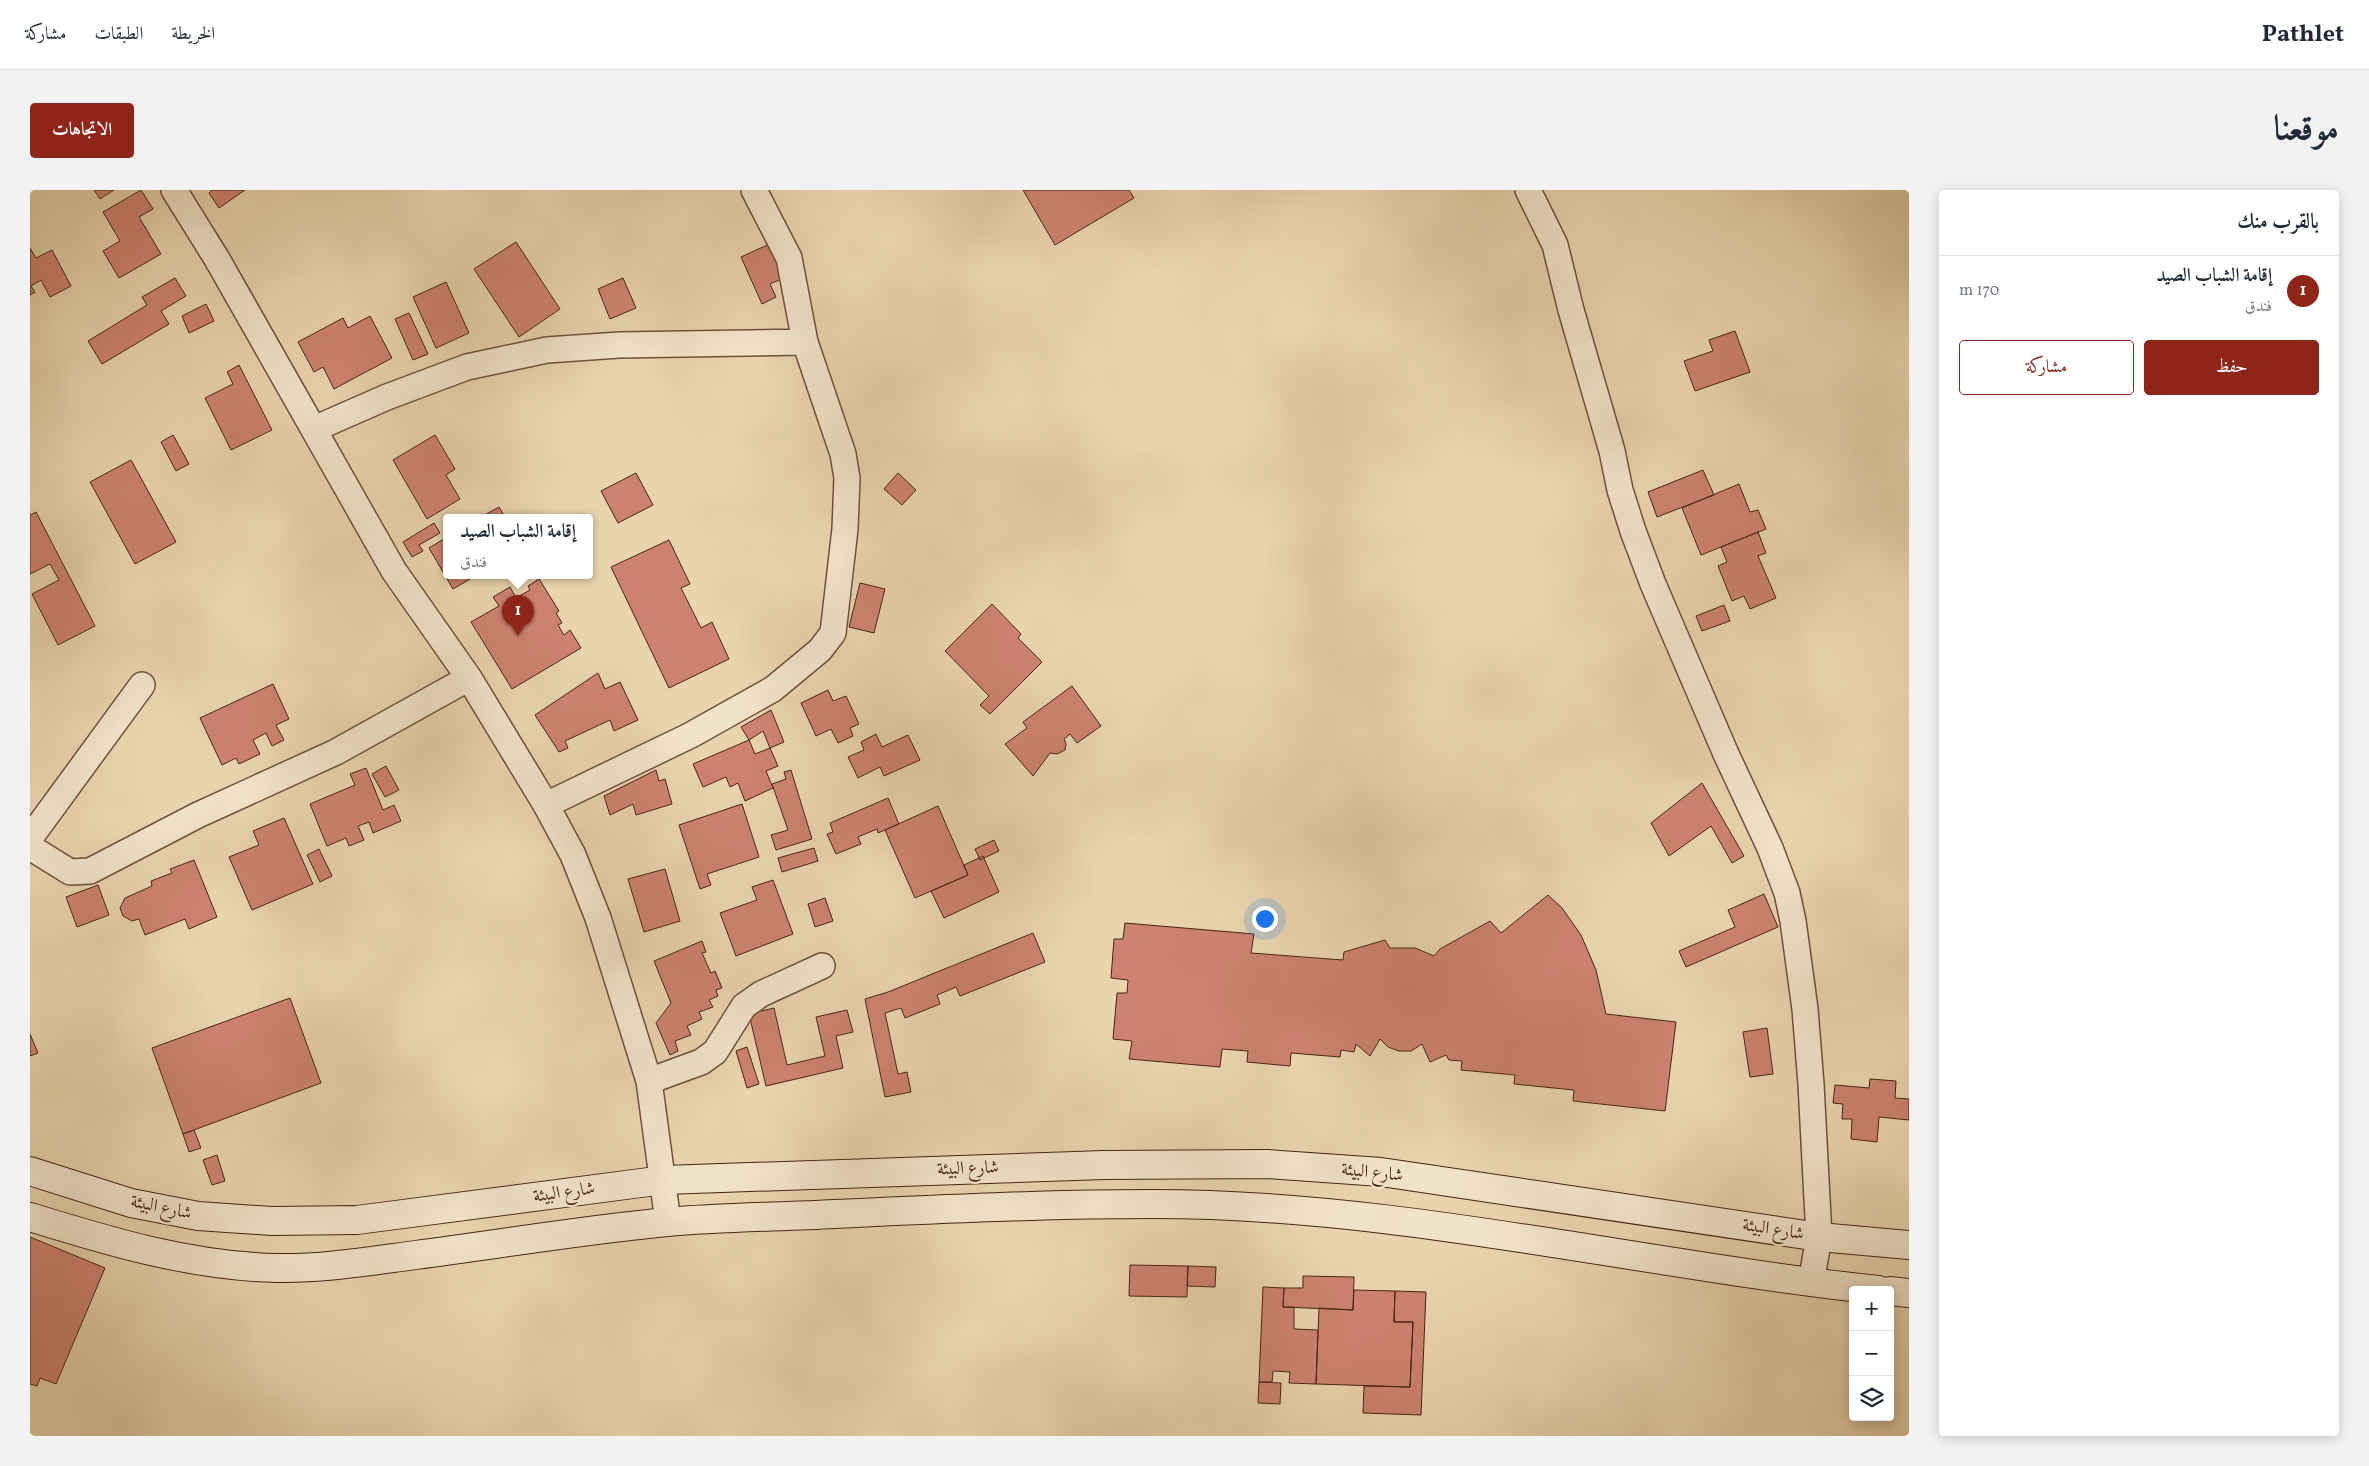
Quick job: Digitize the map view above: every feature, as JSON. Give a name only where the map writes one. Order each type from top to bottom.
[{"type":"main road","name":"شارع البيئة","points":[[30,1170],[131,1203],[198,1216],[272,1221],[357,1220],[664,1180],[1104,1165],[1267,1164],[1381,1172],[1819,1237],[1909,1245]]},
{"type":"main road","points":[[30,1217],[112,1243],[198,1262],[278,1268],[360,1262],[668,1222],[1088,1205],[1157,1204],[1235,1207],[1327,1213],[1487,1232],[1811,1283],[1849,1287]]},
{"type":"main road","points":[[357,1220],[360,1262]]},
{"type":"main road","points":[[1894,1291],[1909,1293]]},
{"type":"street","points":[[174,190],[218,259],[394,571],[469,678],[546,805],[573,855],[598,918],[648,1080],[664,1180],[668,1222]]},
{"type":"street","points":[[546,805],[691,735],[773,689],[820,650],[833,632],[845,529],[847,478],[843,454],[805,342],[789,258],[754,190]]},
{"type":"street","points":[[1528,190],[1555,245],[1571,310],[1612,451],[1620,490],[1633,531],[1653,584],[1726,754],[1770,848],[1787,893],[1793,921],[1805,1008],[1819,1237],[1811,1283]]},
{"type":"street","points":[[314,429],[387,397],[467,367],[547,350],[619,345],[805,342]]},
{"type":"street","points":[[30,847],[70,872],[90,871],[198,816],[336,752],[469,678]]},
{"type":"street","points":[[30,838],[142,685]]},
{"type":"street","points":[[648,1080],[701,1062],[719,1046],[744,1006],[761,994],[822,966]]},
{"type":"building","points":[[94,190],[114,190],[100,199]]},
{"type":"building","points":[[141,190],[153,209],[139,217],[161,254],[119,278],[103,251],[120,241],[103,212]]},
{"type":"building","points":[[212,190],[245,190],[219,208],[209,193]]},
{"type":"building","points":[[1023,190],[1129,190],[1134,198],[1055,245]]},
{"type":"building","points":[[776,241],[791,275],[770,284],[776,297],[762,304],[741,257]]},
{"type":"building","points":[[516,242],[560,309],[519,337],[474,269]]},
{"type":"building","points":[[30,248],[36,258],[52,250],[71,286],[50,297],[41,280],[31,286],[35,292],[30,295]]},
{"type":"building","points":[[175,278],[186,296],[161,311],[169,324],[102,364],[88,341],[147,305],[142,297]]},
{"type":"building","points":[[623,278],[636,308],[610,319],[598,289]]},
{"type":"building","points":[[446,282],[469,333],[436,348],[413,297]]},
{"type":"building","points":[[206,304],[214,321],[189,333],[182,316]]},
{"type":"building","points":[[409,313],[428,354],[413,360],[395,319]]},
{"type":"building","points":[[370,316],[392,358],[334,389],[323,367],[314,372],[298,342],[343,318],[348,328]]},
{"type":"building","points":[[1735,331],[1750,372],[1695,391],[1684,361],[1713,351],[1709,340]]},
{"type":"building","points":[[239,365],[272,430],[231,450],[205,398],[233,384],[227,372]]},
{"type":"building","points":[[173,435],[189,464],[176,471],[161,442]]},
{"type":"building","points":[[435,435],[455,469],[446,475],[460,499],[427,519],[393,460]]},
{"type":"building","points":[[131,460],[176,542],[135,564],[90,482]]},
{"type":"building","points":[[1703,470],[1714,495],[1657,517],[1648,492]]},
{"type":"building","points":[[636,473],[653,505],[618,523],[601,491]]},
{"type":"building","points":[[898,473],[916,490],[902,505],[884,489]]},
{"type":"building","points":[[1739,484],[1750,512],[1758,510],[1766,529],[1701,555],[1682,508]]},
{"type":"building","points":[[499,507],[503,514],[486,514]]},
{"type":"building","points":[[36,512],[95,626],[58,645],[32,594],[59,580],[50,564],[30,574],[30,515]]},
{"type":"building","points":[[434,523],[440,533],[419,545],[423,551],[412,557],[403,542]]},
{"type":"building","points":[[1758,532],[1766,553],[1758,556],[1776,598],[1750,609],[1744,596],[1732,601],[1718,566],[1727,562],[1721,547]]},
{"type":"building","points":[[443,539],[443,572],[429,548]]},
{"type":"building","points":[[669,540],[690,584],[681,588],[701,628],[712,622],[729,659],[669,688],[611,567]]},
{"type":"building","points":[[447,579],[470,579],[453,589]]},
{"type":"building","points":[[539,579],[559,611],[556,613],[562,623],[558,625],[564,635],[570,630],[581,648],[512,689],[471,622],[499,606],[493,597],[510,587],[516,598],[530,590],[528,586]]},
{"type":"building","points":[[860,583],[885,589],[874,633],[849,627]]},
{"type":"building","points":[[992,604],[1021,634],[1018,638],[1042,662],[990,714],[980,705],[989,696],[945,651]]},
{"type":"building","points":[[1724,605],[1730,621],[1702,631],[1696,616]]},
{"type":"building","points":[[598,673],[605,689],[620,682],[638,720],[614,731],[610,720],[565,741],[568,748],[559,752],[535,715]]},
{"type":"building","points":[[273,684],[289,719],[276,725],[284,740],[272,746],[266,733],[253,740],[260,754],[239,764],[236,758],[222,765],[200,718]]},
{"type":"building","points":[[1072,686],[1101,726],[1077,743],[1070,734],[1064,739],[1066,744],[1065,750],[1057,754],[1050,753],[1033,776],[1005,744],[1027,728],[1023,722]]},
{"type":"building","points":[[828,690],[833,701],[846,696],[859,724],[850,728],[853,736],[838,743],[831,729],[816,736],[801,703]]},
{"type":"building","points":[[771,710],[784,742],[770,748],[763,731],[749,740],[741,727]]},
{"type":"building","points":[[876,734],[882,747],[908,735],[920,760],[884,776],[880,767],[858,778],[848,757],[864,750],[861,742]]},
{"type":"building","points":[[749,740],[755,754],[770,748],[778,766],[766,771],[773,788],[745,801],[738,783],[730,787],[726,777],[703,787],[693,764]]},
{"type":"building","points":[[386,766],[399,790],[385,797],[372,774]]},
{"type":"building","points":[[366,768],[383,810],[394,805],[401,821],[373,833],[369,822],[358,826],[364,840],[349,846],[346,838],[327,846],[310,804],[355,785],[350,774]]},
{"type":"building","points":[[656,770],[659,781],[665,779],[672,804],[636,815],[633,804],[610,815],[604,796]]},
{"type":"building","points":[[791,770],[812,839],[776,850],[771,835],[788,830],[772,784],[786,779],[784,772]]},
{"type":"building","points":[[1702,783],[1744,856],[1732,863],[1711,826],[1669,856],[1651,823]]},
{"type":"building","points":[[888,798],[899,824],[878,833],[877,829],[858,837],[861,844],[836,854],[827,834],[833,832],[830,823]]},
{"type":"building","points":[[742,804],[759,857],[707,874],[711,885],[700,889],[679,825]]},
{"type":"building","points":[[938,806],[968,875],[915,898],[885,830]]},
{"type":"building","points":[[284,818],[313,884],[252,910],[229,857],[259,845],[253,831]]},
{"type":"building","points":[[994,840],[999,851],[980,860],[975,849]]},
{"type":"building","points":[[814,848],[818,861],[782,872],[778,858]]},
{"type":"building","points":[[319,849],[332,876],[320,882],[307,855]]},
{"type":"building","points":[[983,856],[999,892],[944,918],[931,891],[968,875],[964,865]]},
{"type":"building","points":[[194,860],[217,917],[189,929],[185,919],[145,935],[139,919],[132,921],[123,916],[120,908],[125,898],[152,886],[151,881],[172,873],[170,869]]},
{"type":"building","points":[[665,869],[680,921],[644,932],[628,879]]},
{"type":"building","points":[[773,880],[793,934],[736,956],[720,913],[757,900],[752,887]]},
{"type":"building","points":[[98,885],[109,915],[77,927],[66,897]]},
{"type":"building","points":[[1764,894],[1778,927],[1686,967],[1679,951],[1735,927],[1728,910]]},
{"type":"building","points":[[1548,895],[1562,908],[1581,935],[1596,970],[1606,1014],[1676,1022],[1665,1111],[1573,1101],[1574,1090],[1514,1084],[1515,1075],[1461,1070],[1462,1061],[1449,1060],[1446,1055],[1430,1062],[1422,1044],[1411,1051],[1399,1051],[1388,1047],[1380,1039],[1370,1056],[1356,1044],[1354,1052],[1341,1050],[1340,1057],[1291,1053],[1290,1066],[1247,1062],[1248,1051],[1222,1049],[1220,1067],[1129,1059],[1132,1041],[1113,1039],[1117,993],[1127,993],[1128,980],[1111,978],[1114,939],[1123,939],[1125,923],[1254,934],[1251,953],[1343,960],[1344,952],[1385,940],[1390,948],[1415,948],[1434,956],[1440,949],[1490,921],[1501,933]]},
{"type":"building","points":[[825,898],[833,921],[815,927],[808,904]]},
{"type":"building","points":[[1033,933],[1045,962],[960,996],[956,987],[937,995],[940,1004],[905,1018],[901,1008],[885,1013],[898,1074],[907,1072],[911,1092],[885,1097],[865,999],[888,992]]},
{"type":"building","points":[[702,941],[706,952],[702,953],[711,973],[715,971],[722,988],[716,990],[718,996],[709,1000],[713,1007],[699,1012],[702,1019],[687,1026],[691,1035],[675,1041],[678,1051],[670,1055],[656,1023],[671,1003],[654,961]]},
{"type":"building","points":[[290,998],[321,1083],[183,1134],[152,1048]]},
{"type":"building","points":[[774,1008],[787,1065],[825,1056],[816,1017],[847,1010],[853,1032],[836,1036],[843,1068],[766,1086],[749,1014]]},
{"type":"building","points":[[1767,1028],[1773,1074],[1750,1077],[1743,1032]]},
{"type":"building","points":[[30,1034],[38,1053],[30,1056]]},
{"type":"building","points":[[747,1047],[759,1084],[747,1088],[736,1051]]},
{"type":"building","points":[[1870,1079],[1896,1081],[1895,1098],[1909,1099],[1909,1120],[1879,1117],[1877,1142],[1851,1139],[1852,1119],[1842,1119],[1843,1104],[1833,1103],[1835,1085],[1869,1088]]},
{"type":"building","points":[[194,1130],[201,1148],[189,1152],[183,1134]]},
{"type":"building","points":[[217,1155],[225,1181],[212,1185],[203,1160]]},
{"type":"building","points":[[30,1237],[105,1268],[56,1384],[40,1378],[37,1386],[30,1384]]},
{"type":"building","points":[[1130,1265],[1188,1266],[1187,1297],[1129,1296]]},
{"type":"building","points":[[1188,1266],[1216,1267],[1215,1287],[1187,1286]]},
{"type":"building","points":[[1303,1276],[1354,1277],[1353,1310],[1283,1307],[1284,1288],[1303,1288]]},
{"type":"building","points":[[1263,1287],[1284,1288],[1283,1307],[1294,1307],[1294,1329],[1318,1330],[1316,1384],[1289,1383],[1290,1372],[1273,1371],[1272,1382],[1259,1382]]},
{"type":"building","points":[[1354,1290],[1395,1291],[1394,1322],[1413,1322],[1410,1387],[1316,1384],[1319,1308],[1353,1310]]},
{"type":"building","points":[[1395,1291],[1426,1292],[1421,1415],[1363,1413],[1364,1386],[1410,1387],[1413,1322],[1394,1322]]},
{"type":"building","points":[[1259,1382],[1281,1383],[1280,1404],[1258,1403]]},
{"type":"place","name":"إقامة الشباب الصيد","points":[[518,636]]}]
